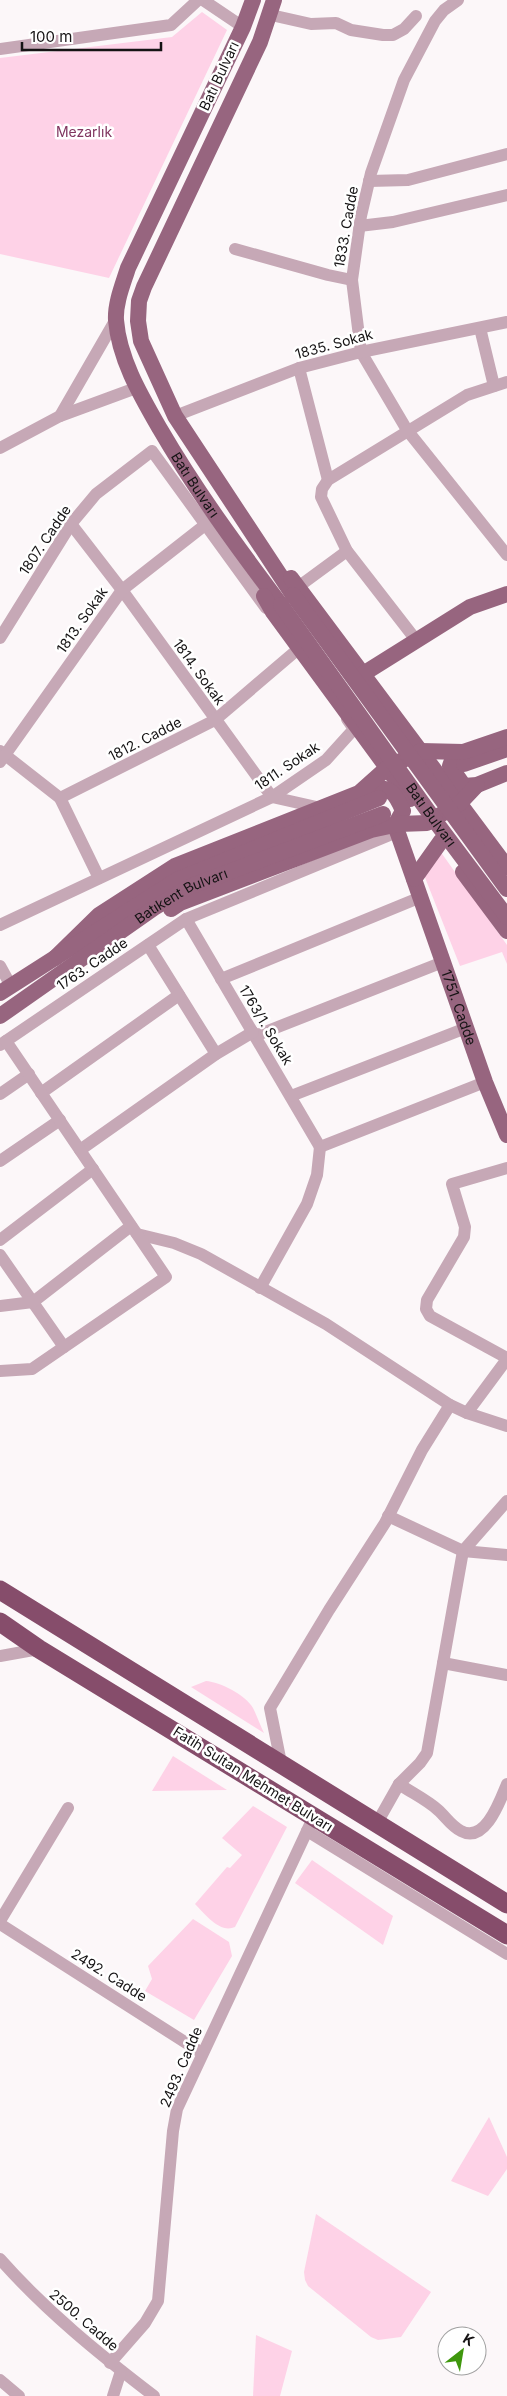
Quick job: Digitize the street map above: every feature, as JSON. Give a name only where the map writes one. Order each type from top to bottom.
[{"type":"highway","name":"Fatih Sultan Mehmet Bulvarı","points":[[1,1591],[507,1904]]},
{"type":"highway","name":"Fatih Sultan Mehmet Bulvarı","points":[[0,1622],[310,1824],[507,1935]]},
{"type":"main road","name":"Batı Bulvarı","points":[[253,0],[243,27],[128,268],[120,292],[116,319],[124,352],[136,388],[184,471],[251,565],[291,596],[507,889]]},
{"type":"main road","name":"Batı Bulvarı","points":[[272,7],[260,42],[147,280],[139,301],[138,321],[141,341],[175,416],[274,565],[291,596],[438,826],[507,917]]},
{"type":"main road","points":[[251,565],[250,571],[273,612],[507,931]]},
{"type":"main road","points":[[364,674],[470,607],[507,594]]},
{"type":"main road","points":[[291,596],[364,674],[507,867]]},
{"type":"main road","points":[[507,737],[463,752],[460,758],[450,766],[464,786],[507,773]]},
{"type":"main road","points":[[55,958],[99,915],[175,866],[321,808],[365,788],[387,768],[421,751],[460,758],[507,749]]},
{"type":"main road","points":[[388,817],[427,823],[460,803],[474,783],[507,768]]},
{"type":"main road","points":[[365,788],[383,787],[389,789],[404,811],[388,817]]},
{"type":"main road","name":"1751. Cadde","points":[[388,817],[414,879],[485,1082],[507,1134]]},
{"type":"main road","name":"Batıkent Bulvarı","points":[[0,1016],[93,953],[154,908],[189,887],[388,817]]},
{"type":"main road","name":"Batıkent Bulvarı","points":[[6,989],[177,880],[388,817]]},
{"type":"main road","points":[[414,879],[441,842]]},
{"type":"street","points":[[0,49],[171,25],[198,0]]},
{"type":"street","points":[[202,0],[243,27]]},
{"type":"street","name":"1833. Cadde","points":[[458,0],[444,10],[434,21],[404,80],[369,181],[359,226],[352,280],[361,352],[407,430],[506,550]]},
{"type":"street","points":[[272,7],[311,24],[336,23],[351,30],[383,36],[392,35],[404,29],[416,16]]},
{"type":"street","points":[[369,181],[408,180],[507,154]]},
{"type":"street","points":[[359,226],[393,222],[507,195]]},
{"type":"street","points":[[235,248],[328,275],[352,280]]},
{"type":"street","points":[[60,416],[116,319]]},
{"type":"street","name":"1835. Sokak","points":[[175,416],[299,368],[361,352],[507,322]]},
{"type":"street","points":[[480,328],[494,386]]},
{"type":"street","points":[[299,368],[326,485],[322,497],[347,551],[416,640]]},
{"type":"street","points":[[326,485],[407,430],[467,394],[507,382]]},
{"type":"street","points":[[0,448],[60,416],[136,388]]},
{"type":"street","name":"1807. Cadde","points":[[0,638],[71,524],[96,494],[152,451]]},
{"type":"street","name":"1811. Sokak","points":[[0,925],[272,797],[326,760],[354,729],[152,451]]},
{"type":"street","name":"1814. Sokak","points":[[71,524],[122,590],[272,797]]},
{"type":"street","name":"1813. Sokak","points":[[2,756],[122,590],[205,525]]},
{"type":"street","points":[[291,596],[347,551]]},
{"type":"street","name":"1812. Cadde","points":[[60,798],[215,720],[296,650]]},
{"type":"street","points":[[2,756],[60,798],[99,878]]},
{"type":"street","points":[[272,797],[321,808]]},
{"type":"street","name":"1763. Cadde","points":[[3,1043],[186,919],[388,817]]},
{"type":"street","points":[[221,978],[420,897]]},
{"type":"street","name":"1763/1. Sokak","points":[[186,919],[320,1147]]},
{"type":"street","points":[[148,945],[216,1054]]},
{"type":"street","points":[[80,1150],[216,1054],[254,1034],[443,962]]},
{"type":"street","points":[[0,966],[6,989]]},
{"type":"street","points":[[41,1093],[179,995]]},
{"type":"street","points":[[291,1096],[466,1028]]},
{"type":"street","points":[[0,1371],[32,1369],[166,1278],[29,1074],[3,1043]]},
{"type":"street","points":[[0,1094],[29,1074]]},
{"type":"street","points":[[260,1288],[307,1204],[317,1175],[320,1147],[485,1082]]},
{"type":"street","points":[[0,1161],[60,1120]]},
{"type":"street","points":[[467,1413],[507,1359],[430,1316],[426,1306],[427,1300],[464,1237],[464,1227],[452,1184],[507,1168]]},
{"type":"street","points":[[0,1240],[93,1169]]},
{"type":"street","points":[[134,1230],[174,1242],[201,1254],[326,1324],[450,1405],[467,1413],[507,1426]]},
{"type":"street","points":[[0,1306],[33,1302],[134,1230]]},
{"type":"street","points":[[0,1255],[64,1347]]},
{"type":"street","points":[[281,1763],[270,1708],[388,1516],[422,1450],[450,1405]]},
{"type":"street","points":[[378,1823],[399,1784],[420,1763],[427,1753],[463,1551],[507,1501]]},
{"type":"street","points":[[388,1516],[463,1551],[507,1555]]},
{"type":"street","points":[[0,1656],[39,1649]]},
{"type":"street","points":[[443,1663],[507,1675]]},
{"type":"street","points":[[399,1784],[437,1809],[462,1832],[473,1834],[482,1829],[496,1808],[507,1784]]},
{"type":"street","points":[[0,1922],[68,1808]]},
{"type":"street","points":[[310,1824],[507,1954]]},
{"type":"street","name":"2493. Cadde","points":[[110,2363],[146,2323],[158,2301],[177,2109],[310,1824]]},
{"type":"street","name":"2492. Cadde","points":[[0,1922],[202,2053]]},
{"type":"street","name":"2500. Cadde","points":[[0,2259],[6,2274],[72,2332],[154,2396]]},
{"type":"street","points":[[113,2396],[121,2371]]},
{"type":"street","points":[[0,2380],[19,2396]]},
{"type":"green space","name":"Mezarlık","points":[[202,12],[227,30],[109,278],[0,254],[0,58],[172,37]]},
{"type":"green space","points":[[440,851],[507,945],[507,964],[502,952],[460,966],[424,875]]},
{"type":"green space","points":[[206,1681],[225,1687],[245,1698],[253,1708],[264,1733],[191,1687]]},
{"type":"green space","points":[[173,1756],[227,1790],[152,1791]]},
{"type":"green space","points":[[253,1806],[287,1827],[235,1927],[224,1928],[208,1918],[195,1904],[227,1867],[230,1868],[242,1855],[222,1838]]},
{"type":"green space","points":[[312,1860],[393,1916],[383,1945],[295,1883]]},
{"type":"green space","points":[[193,1919],[229,1942],[232,1956],[194,2020],[145,1991],[152,1979],[148,1966]]},
{"type":"green space","points":[[489,2117],[507,2157],[507,2169],[488,2196],[451,2181]]},
{"type":"green space","points":[[316,2214],[431,2292],[401,2337],[378,2340],[371,2337],[308,2286],[304,2272]]},
{"type":"green space","points":[[256,2335],[292,2351],[280,2396],[253,2396]]}]
